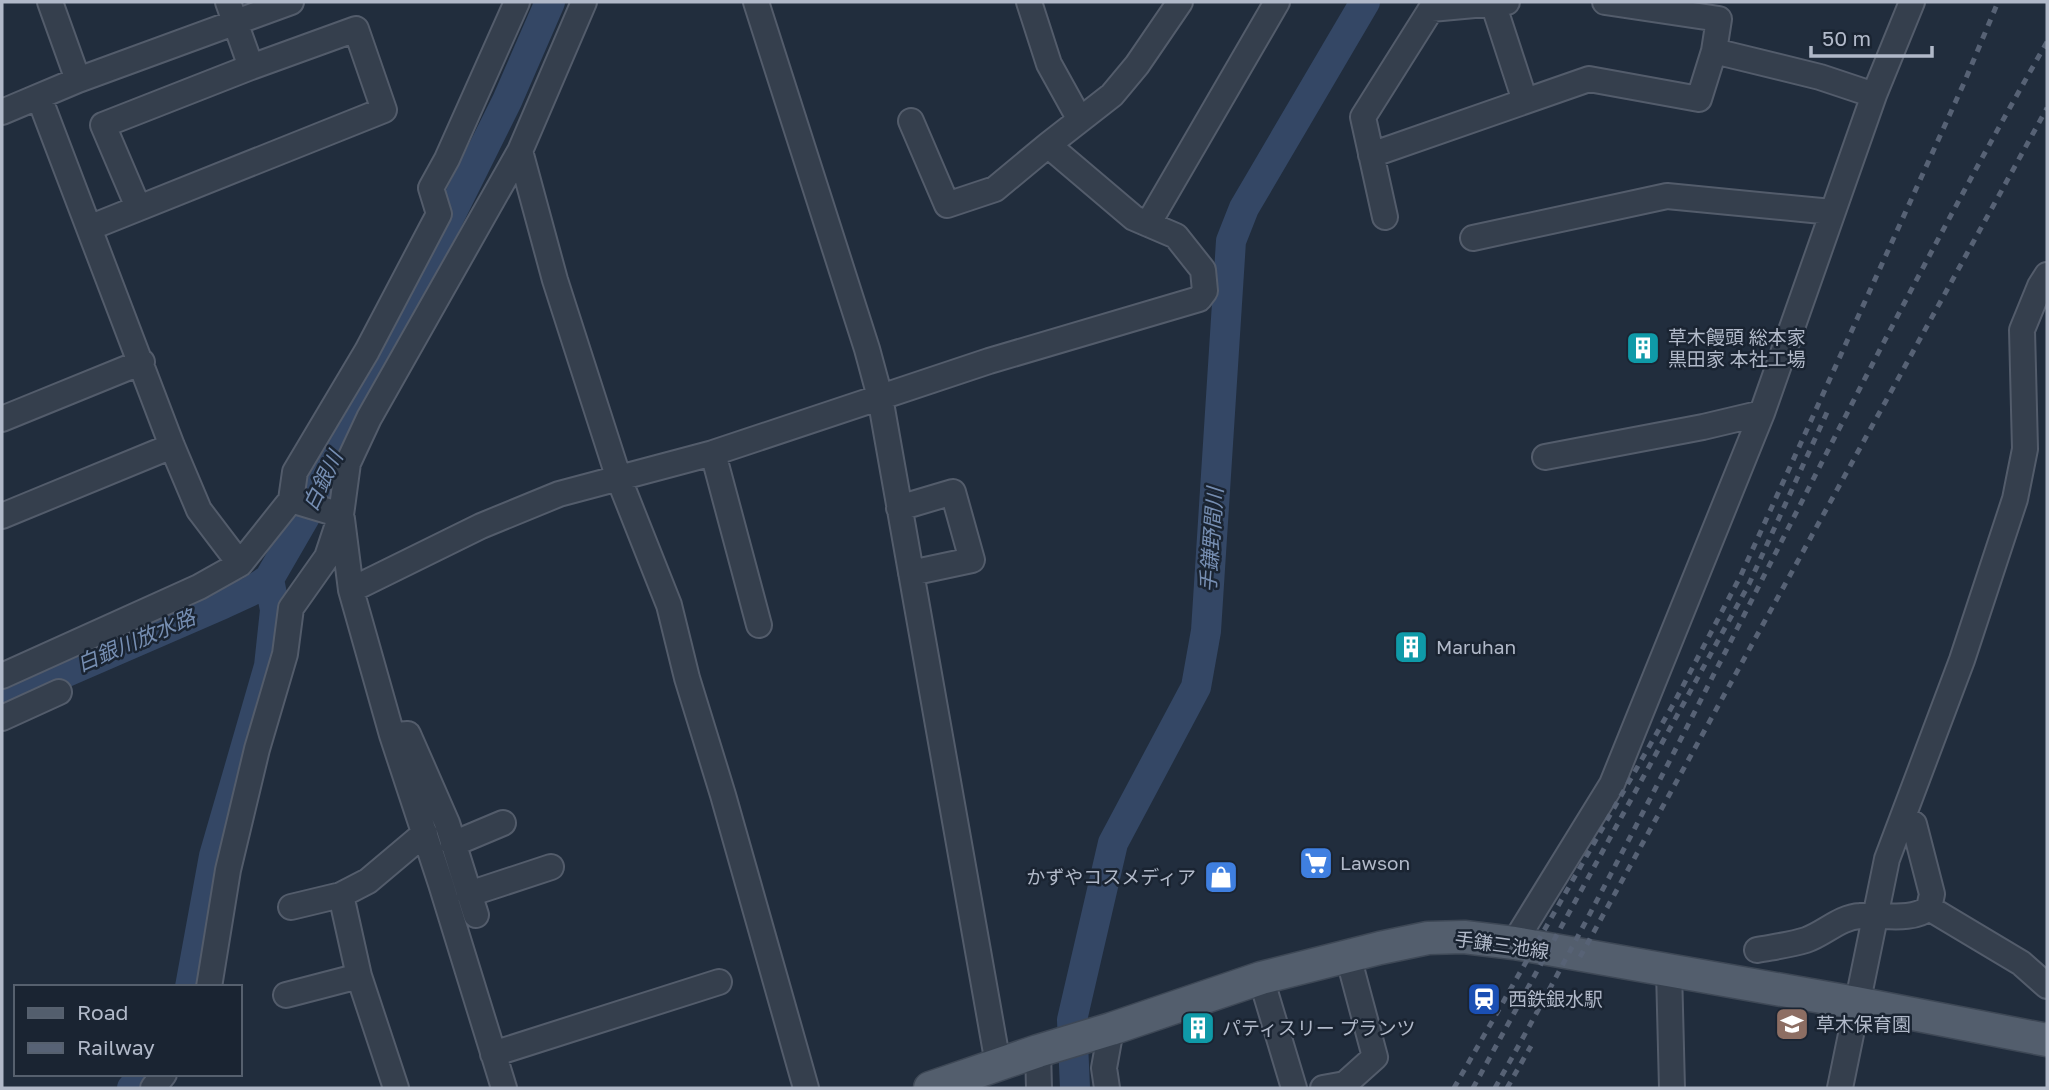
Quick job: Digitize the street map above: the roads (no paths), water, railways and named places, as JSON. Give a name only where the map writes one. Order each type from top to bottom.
[{"type":"main road","name":"手鎌三池線","points":[[930,1088],[1261,978],[1427,938],[1464,936],[1856,1003],[2047,1040]]},
{"type":"street","points":[[50,2],[78,80]]},
{"type":"street","points":[[2,112],[232,12],[291,2]]},
{"type":"street","points":[[2,676],[199,587],[240,564],[291,500],[295,472],[367,351],[439,214],[431,188],[447,159],[517,2]]},
{"type":"street","points":[[209,985],[228,870],[257,749],[285,654],[290,608],[327,557],[341,515],[348,463],[369,418],[520,152],[584,2]]},
{"type":"street","points":[[756,2],[880,397],[998,1064]]},
{"type":"street","points":[[1029,2],[1049,64],[1080,120]]},
{"type":"street","points":[[911,121],[947,205],[995,189],[1112,95],[1137,65],[1179,2]]},
{"type":"street","points":[[1147,224],[1277,2]]},
{"type":"street","points":[[1371,155],[1589,79],[1699,99],[1714,51],[1719,19],[1605,2]]},
{"type":"street","points":[[1514,943],[1612,784],[1762,413],[1874,95],[1912,2]]},
{"type":"street","points":[[1385,216],[1363,117],[1431,9],[1486,3],[1525,101]]},
{"type":"street","points":[[232,12],[251,67]]},
{"type":"street","points":[[89,228],[384,110],[356,29],[103,125],[138,207]]},
{"type":"street","points":[[1714,51],[1820,76],[1874,95]]},
{"type":"street","points":[[39,97],[199,510],[240,564]]},
{"type":"street","points":[[351,590],[481,526],[559,494],[713,453],[989,361],[1199,299],[1205,291],[1203,270],[1176,236],[1134,218],[1048,145]]},
{"type":"street","points":[[520,152],[555,280],[619,479],[670,605],[687,678],[806,1088]]},
{"type":"street","points":[[1473,238],[1667,196],[1832,212]]},
{"type":"street","points":[[1840,1088],[1887,859],[1962,660],[2015,499],[2025,449],[2022,330],[2047,275]]},
{"type":"street","points":[[2,419],[142,362]]},
{"type":"street","points":[[1545,457],[1762,413]]},
{"type":"street","points":[[2,516],[173,446]]},
{"type":"street","points":[[713,453],[759,625]]},
{"type":"street","points":[[899,508],[953,492],[972,560],[911,573]]},
{"type":"street","points":[[291,500],[341,515]]},
{"type":"street","points":[[341,515],[351,590],[392,736],[425,833],[462,892]]},
{"type":"street","points":[[2,718],[59,692]]},
{"type":"street","points":[[392,736],[408,734],[447,823],[493,1054],[504,1088]]},
{"type":"street","points":[[1757,950],[1806,940],[1858,916],[1906,916],[1930,908],[1932,894],[1914,824],[1903,817]]},
{"type":"street","points":[[453,844],[503,823]]},
{"type":"street","points":[[290,907],[341,895],[368,881],[425,833]]},
{"type":"street","points":[[462,892],[551,867]]},
{"type":"street","points":[[341,895],[359,976],[396,1088]]},
{"type":"street","points":[[1930,908],[2021,963],[2047,986]]},
{"type":"street","points":[[1323,1088],[1345,1084],[1375,1058],[1348,956]]},
{"type":"street","points":[[1669,970],[1672,1088]]},
{"type":"street","points":[[286,995],[359,976]]},
{"type":"street","points":[[1261,978],[1294,1088]]},
{"type":"street","points":[[493,1054],[719,982]]},
{"type":"street","points":[[1107,1088],[1104,1068],[1111,1029]]},
{"type":"street","points":[[1038,1051],[1039,1088]]},
{"type":"waterway","name":"白銀川","points":[[190,985],[214,856],[269,666],[275,610],[269,579],[310,508],[507,101],[550,2]]},
{"type":"waterway","name":"手鎌野間川","points":[[1075,1088],[1072,1020],[1113,843],[1196,687],[1206,631],[1231,241],[1244,208],[1365,2]]},
{"type":"waterway","name":"白銀川放水路","points":[[2,700],[223,604],[269,579]]},
{"type":"waterway","name":"白銀川","points":[[132,1088],[144,1076]]},
{"type":"railway","points":[[1454,1088],[1674,703],[1741,575],[1964,83],[1998,2]]},
{"type":"railway","points":[[1495,1088],[1635,828],[1905,301],[2047,42]]},
{"type":"railway","points":[[1580,957],[2047,108]]},
{"type":"railway","points":[[1473,1088],[1749,584],[1829,408]]},
{"type":"railway","points":[[1507,1088],[1531,1046]]},
{"type":"place","name":"草木饅頭 総本家 黒田家 本社工場","points":[[1643,348]]},
{"type":"place","name":"Maruhan","points":[[1411,647]]},
{"type":"place","name":"Lawson","points":[[1316,863]]},
{"type":"place","name":"かずやコスメディア","points":[[1221,877]]},
{"type":"place","name":"西鉄銀水駅","points":[[1484,999]]},
{"type":"place","name":"草木保育園","points":[[1792,1024]]},
{"type":"place","name":"パティスリー プランツ","points":[[1198,1028]]}]
